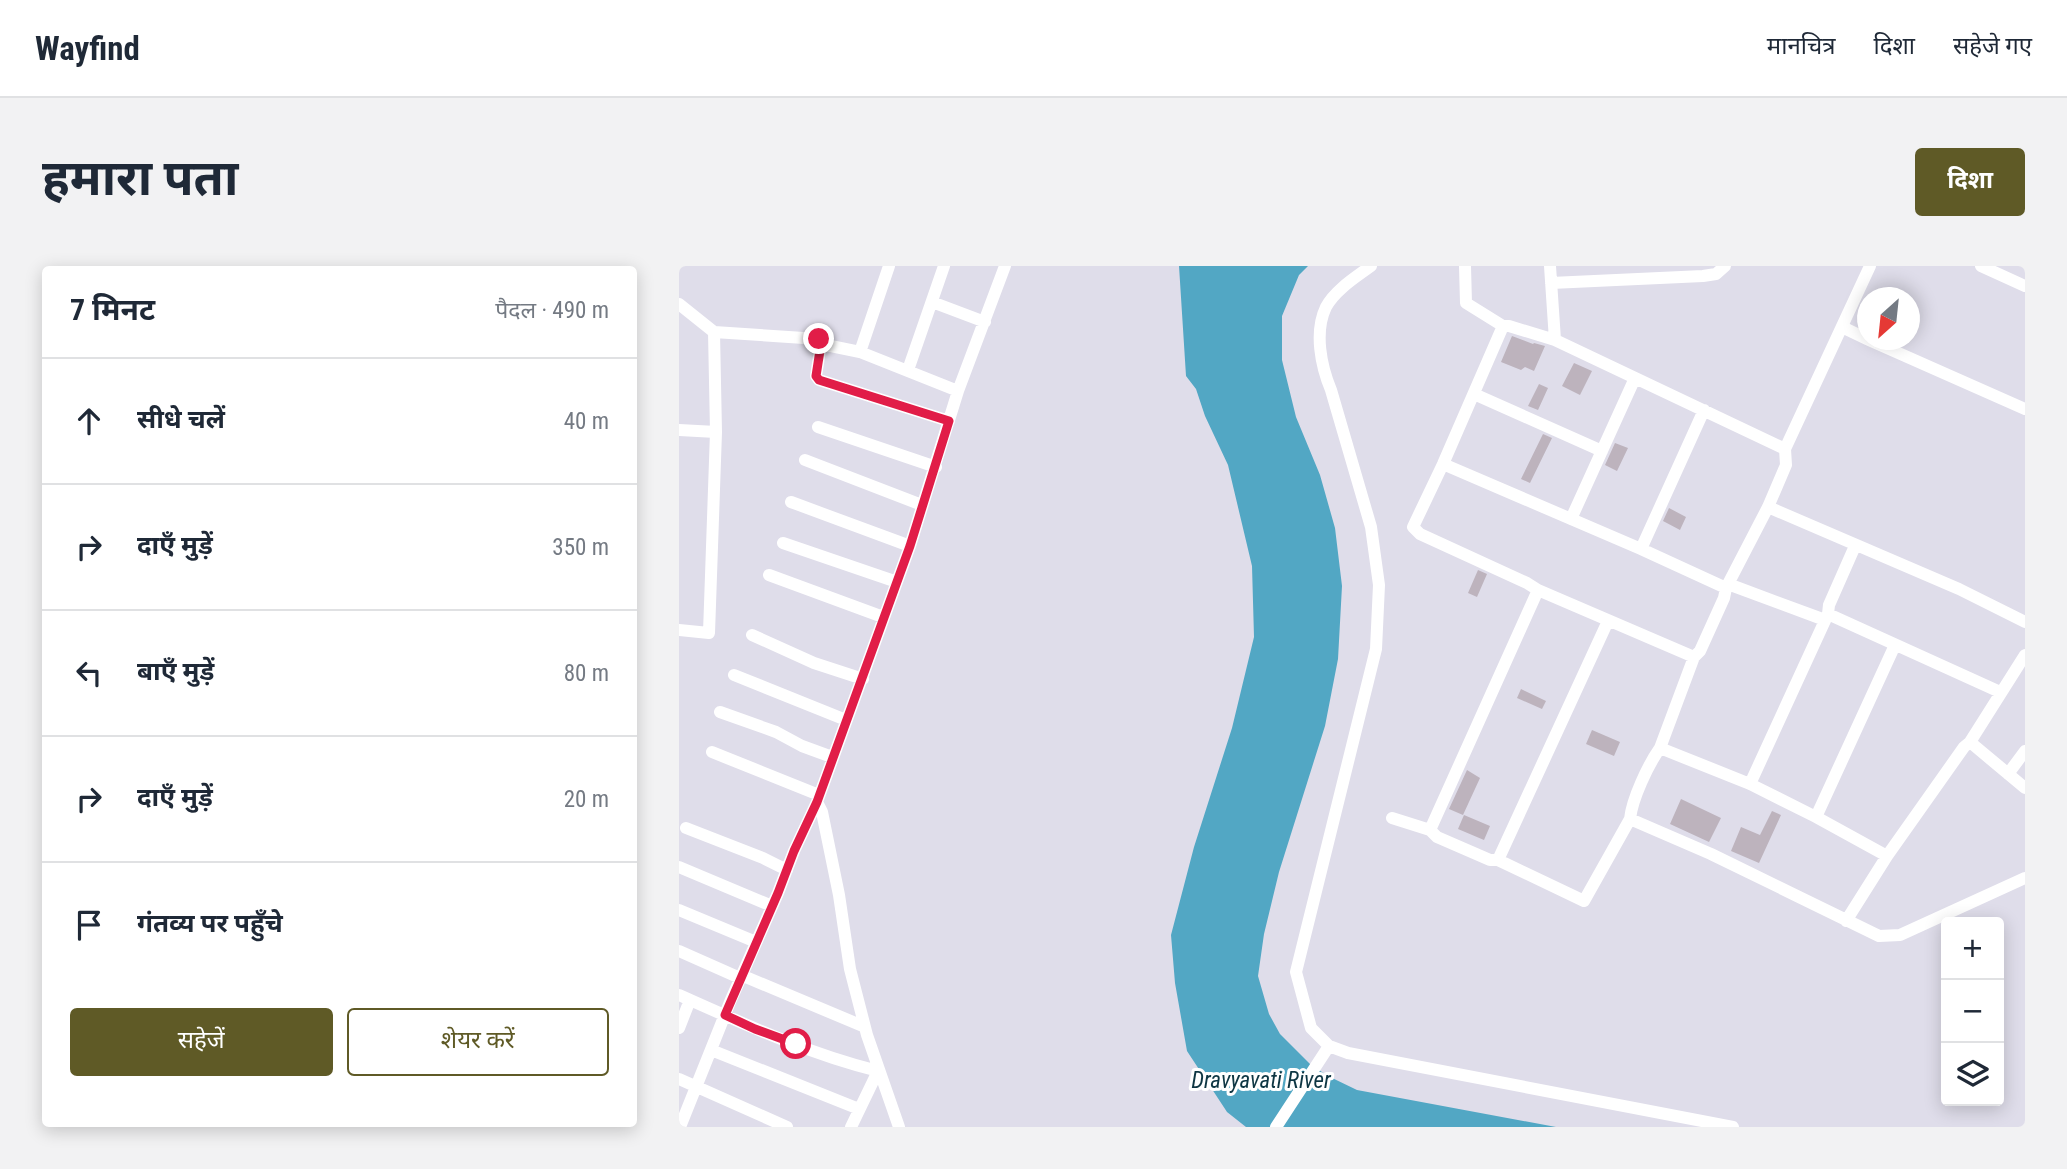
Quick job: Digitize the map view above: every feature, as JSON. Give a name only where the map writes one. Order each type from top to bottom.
[{"type":"street","points":[[859,352],[889,266]]},
{"type":"street","points":[[908,370],[944,266]]},
{"type":"street","points":[[681,1126],[725,1015],[818,799],[910,546],[958,391],[1005,266]]},
{"type":"street","points":[[1371,266],[1327,306],[1321,329],[1323,370],[1371,527],[1379,585],[1376,649],[1296,972],[1311,1027],[1329,1046],[1348,1053],[1733,1127]]},
{"type":"street","points":[[1465,266],[1466,303],[1503,326],[1555,340],[1785,449]]},
{"type":"street","points":[[1550,266],[1555,340]]},
{"type":"street","points":[[1551,283],[1703,276],[1716,274],[1725,266]]},
{"type":"street","points":[[1392,818],[1430,830],[1437,837],[1490,860],[1498,860],[1584,901],[1630,819],[1631,808],[1660,748],[1694,657],[1700,650],[1727,586],[1768,507],[1786,465],[1785,449],[1870,266]]},
{"type":"street","points":[[1981,266],[2025,286]]},
{"type":"street","points":[[932,302],[985,322]]},
{"type":"street","points":[[679,304],[714,331],[819,339],[821,344],[816,376],[819,380],[949,421]]},
{"type":"street","points":[[1503,326],[1475,394],[1413,527],[1420,534],[1538,590],[1694,657]]},
{"type":"street","points":[[1842,327],[1857,334]]},
{"type":"street","points":[[679,631],[709,633],[716,432],[714,331]]},
{"type":"street","points":[[821,344],[859,352],[958,391]]},
{"type":"street","points":[[1893,350],[2025,409]]},
{"type":"street","points":[[1571,519],[1635,378]]},
{"type":"street","points":[[1475,394],[1602,451]]},
{"type":"street","points":[[1641,549],[1704,410]]},
{"type":"street","points":[[818,427],[936,467]]},
{"type":"street","points":[[679,430],[716,432]]},
{"type":"street","points":[[805,460],[922,505]]},
{"type":"street","points":[[1443,464],[1727,586],[1827,617],[2000,692]]},
{"type":"street","points":[[792,502],[910,546]]},
{"type":"street","points":[[1768,507],[1959,589],[2025,622]]},
{"type":"street","points":[[783,543],[897,582]]},
{"type":"street","points":[[1750,784],[1827,617],[1829,606],[1855,546]]},
{"type":"street","points":[[769,575],[883,617]]},
{"type":"street","points":[[1430,830],[1538,590]]},
{"type":"street","points":[[1498,860],[1608,621]]},
{"type":"street","points":[[752,635],[814,663],[863,679]]},
{"type":"street","points":[[1815,817],[1895,645]]},
{"type":"street","points":[[1846,921],[1887,856],[1970,742],[2025,655]]},
{"type":"street","points":[[734,675],[846,720]]},
{"type":"street","points":[[720,712],[776,732],[802,746],[832,757]]},
{"type":"street","points":[[1970,742],[2025,788]]},
{"type":"street","points":[[1660,748],[1750,784],[1887,856]]},
{"type":"street","points":[[2008,774],[2025,751]]},
{"type":"street","points":[[712,752],[818,799],[839,895],[850,969],[878,1071],[899,1127]]},
{"type":"street","points":[[1630,819],[1711,854],[1879,936],[1900,935],[2025,878]]},
{"type":"street","points":[[686,828],[787,870]]},
{"type":"street","points":[[679,867],[772,906]]},
{"type":"street","points":[[679,910],[756,942]]},
{"type":"street","points":[[679,951],[865,1027]]},
{"type":"street","points":[[679,1028],[684,998],[832,1059],[878,1071]]},
{"type":"street","points":[[1276,1127],[1329,1046]]},
{"type":"street","points":[[711,1050],[859,1109]]},
{"type":"street","points":[[851,1127],[878,1071]]},
{"type":"street","points":[[679,1079],[787,1127]]},
{"type":"water","name":"Dravyavati River","points":[[1179,266],[1308,266],[1299,275],[1282,316],[1282,360],[1296,417],[1320,475],[1335,528],[1342,586],[1338,659],[1325,726],[1279,872],[1264,934],[1258,976],[1269,1014],[1280,1034],[1310,1064],[1357,1090],[1556,1127],[1246,1127],[1227,1112],[1187,1051],[1175,983],[1171,935],[1194,847],[1232,728],[1254,637],[1252,566],[1228,465],[1205,416],[1196,389],[1186,376]]},
{"type":"building","points":[[1512,336],[1545,346],[1534,371],[1525,367],[1521,370],[1501,362]]},
{"type":"building","points":[[1574,363],[1592,371],[1580,395],[1562,386]]},
{"type":"building","points":[[1539,384],[1548,388],[1538,410],[1528,406]]},
{"type":"building","points":[[1543,434],[1552,438],[1530,483],[1521,479]]},
{"type":"building","points":[[1615,443],[1628,448],[1617,471],[1605,465]]},
{"type":"building","points":[[1669,508],[1686,517],[1680,530],[1663,521]]},
{"type":"building","points":[[1478,570],[1487,574],[1477,597],[1468,593]]},
{"type":"building","points":[[1521,689],[1546,701],[1542,709],[1517,698]]},
{"type":"building","points":[[1592,730],[1620,742],[1614,756],[1586,744]]},
{"type":"building","points":[[1467,770],[1480,778],[1463,815],[1449,809]]},
{"type":"building","points":[[1681,799],[1721,818],[1709,842],[1670,824]]},
{"type":"building","points":[[1772,811],[1781,815],[1759,863],[1731,851],[1741,827],[1760,835]]},
{"type":"building","points":[[1464,815],[1490,826],[1484,840],[1458,829]]},
{"type":"route","points":[[796,1044],[725,1015],[817,802],[910,546],[949,421],[819,380],[816,376],[821,344],[819,339]]}]
